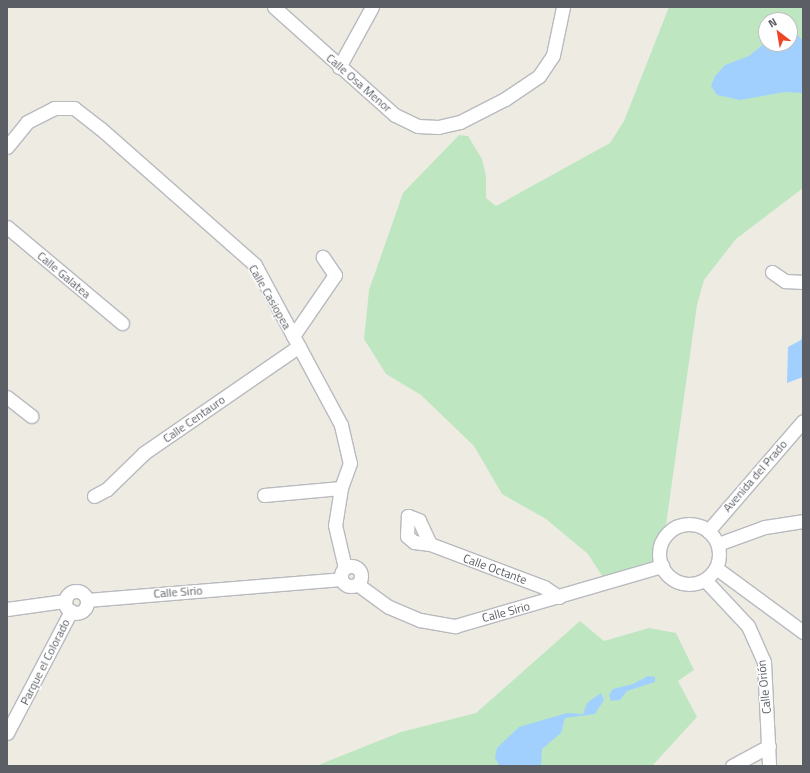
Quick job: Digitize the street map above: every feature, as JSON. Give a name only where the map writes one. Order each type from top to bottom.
[{"type":"street","name":"Calle Osa Menor","points":[[274,7],[395,115],[418,126],[438,127],[460,122],[505,99],[539,76],[553,55],[563,7]]},
{"type":"street","points":[[339,66],[372,7]]},
{"type":"street","name":"Calle Casiopea","points":[[7,147],[27,122],[54,108],[74,108],[102,128],[232,243],[254,266],[341,425],[350,463],[341,488],[335,525],[343,573]]},
{"type":"street","name":"Calle Galatea","points":[[7,227],[122,323]]},
{"type":"street","points":[[296,341],[335,275],[323,257]]},
{"type":"street","points":[[772,272],[785,281],[803,282]]},
{"type":"street","name":"Calle Centauro","points":[[94,496],[108,489],[144,453],[296,341]]},
{"type":"street","points":[[7,397],[31,416]]},
{"type":"street","name":"Avenida del Prado","points":[[708,531],[803,421]]},
{"type":"street","points":[[264,495],[341,488]]},
{"type":"street","points":[[718,544],[765,527],[803,521]]},
{"type":"street","points":[[687,524],[708,531],[718,544],[719,557],[716,568],[705,580],[685,584],[676,581],[662,566],[661,544],[667,534],[687,524]]},
{"type":"street","name":"Calle Octante","points":[[430,544],[544,587],[559,597]]},
{"type":"street","name":"Calle Sirio","points":[[87,600],[343,573],[349,586],[357,584],[389,607],[420,620],[455,626],[662,566]]},
{"type":"street","points":[[716,568],[803,632]]},
{"type":"street","name":"Calle Orión","points":[[705,580],[748,626],[764,662],[769,766]]},
{"type":"street","points":[[7,609],[68,606],[84,609],[87,600],[85,595],[75,590],[70,592],[68,606]]},
{"type":"street","name":"Parque el Colorado","points":[[7,733],[68,606]]},
{"type":"street","points":[[732,766],[769,746]]},
{"type":"green space","points":[[669,7],[803,7],[803,188],[736,239],[704,280],[697,305],[666,525],[655,539],[652,564],[604,579],[588,554],[546,519],[502,494],[474,446],[421,395],[386,374],[364,339],[369,290],[403,193],[459,135],[468,136],[482,159],[486,176],[486,198],[496,206],[610,143],[624,121]]},
{"type":"green space","points":[[580,621],[604,641],[649,628],[676,633],[694,670],[678,681],[697,717],[652,766],[316,766],[401,732],[476,713]]},
{"type":"water","points":[[798,36],[803,41],[803,93],[785,92],[740,100],[717,95],[711,86],[715,76],[725,65],[749,56],[758,49],[758,52],[798,52]]},
{"type":"water","points":[[803,332],[803,377],[787,383],[788,347],[801,340]]},
{"type":"water","points":[[648,676],[655,677],[655,682],[627,691],[620,700],[611,701],[609,695],[613,689],[633,684]]},
{"type":"water","points":[[601,693],[604,700],[595,714],[565,718],[561,733],[542,749],[541,766],[499,765],[495,758],[497,748],[519,727],[567,713],[583,714],[587,703]]}]
